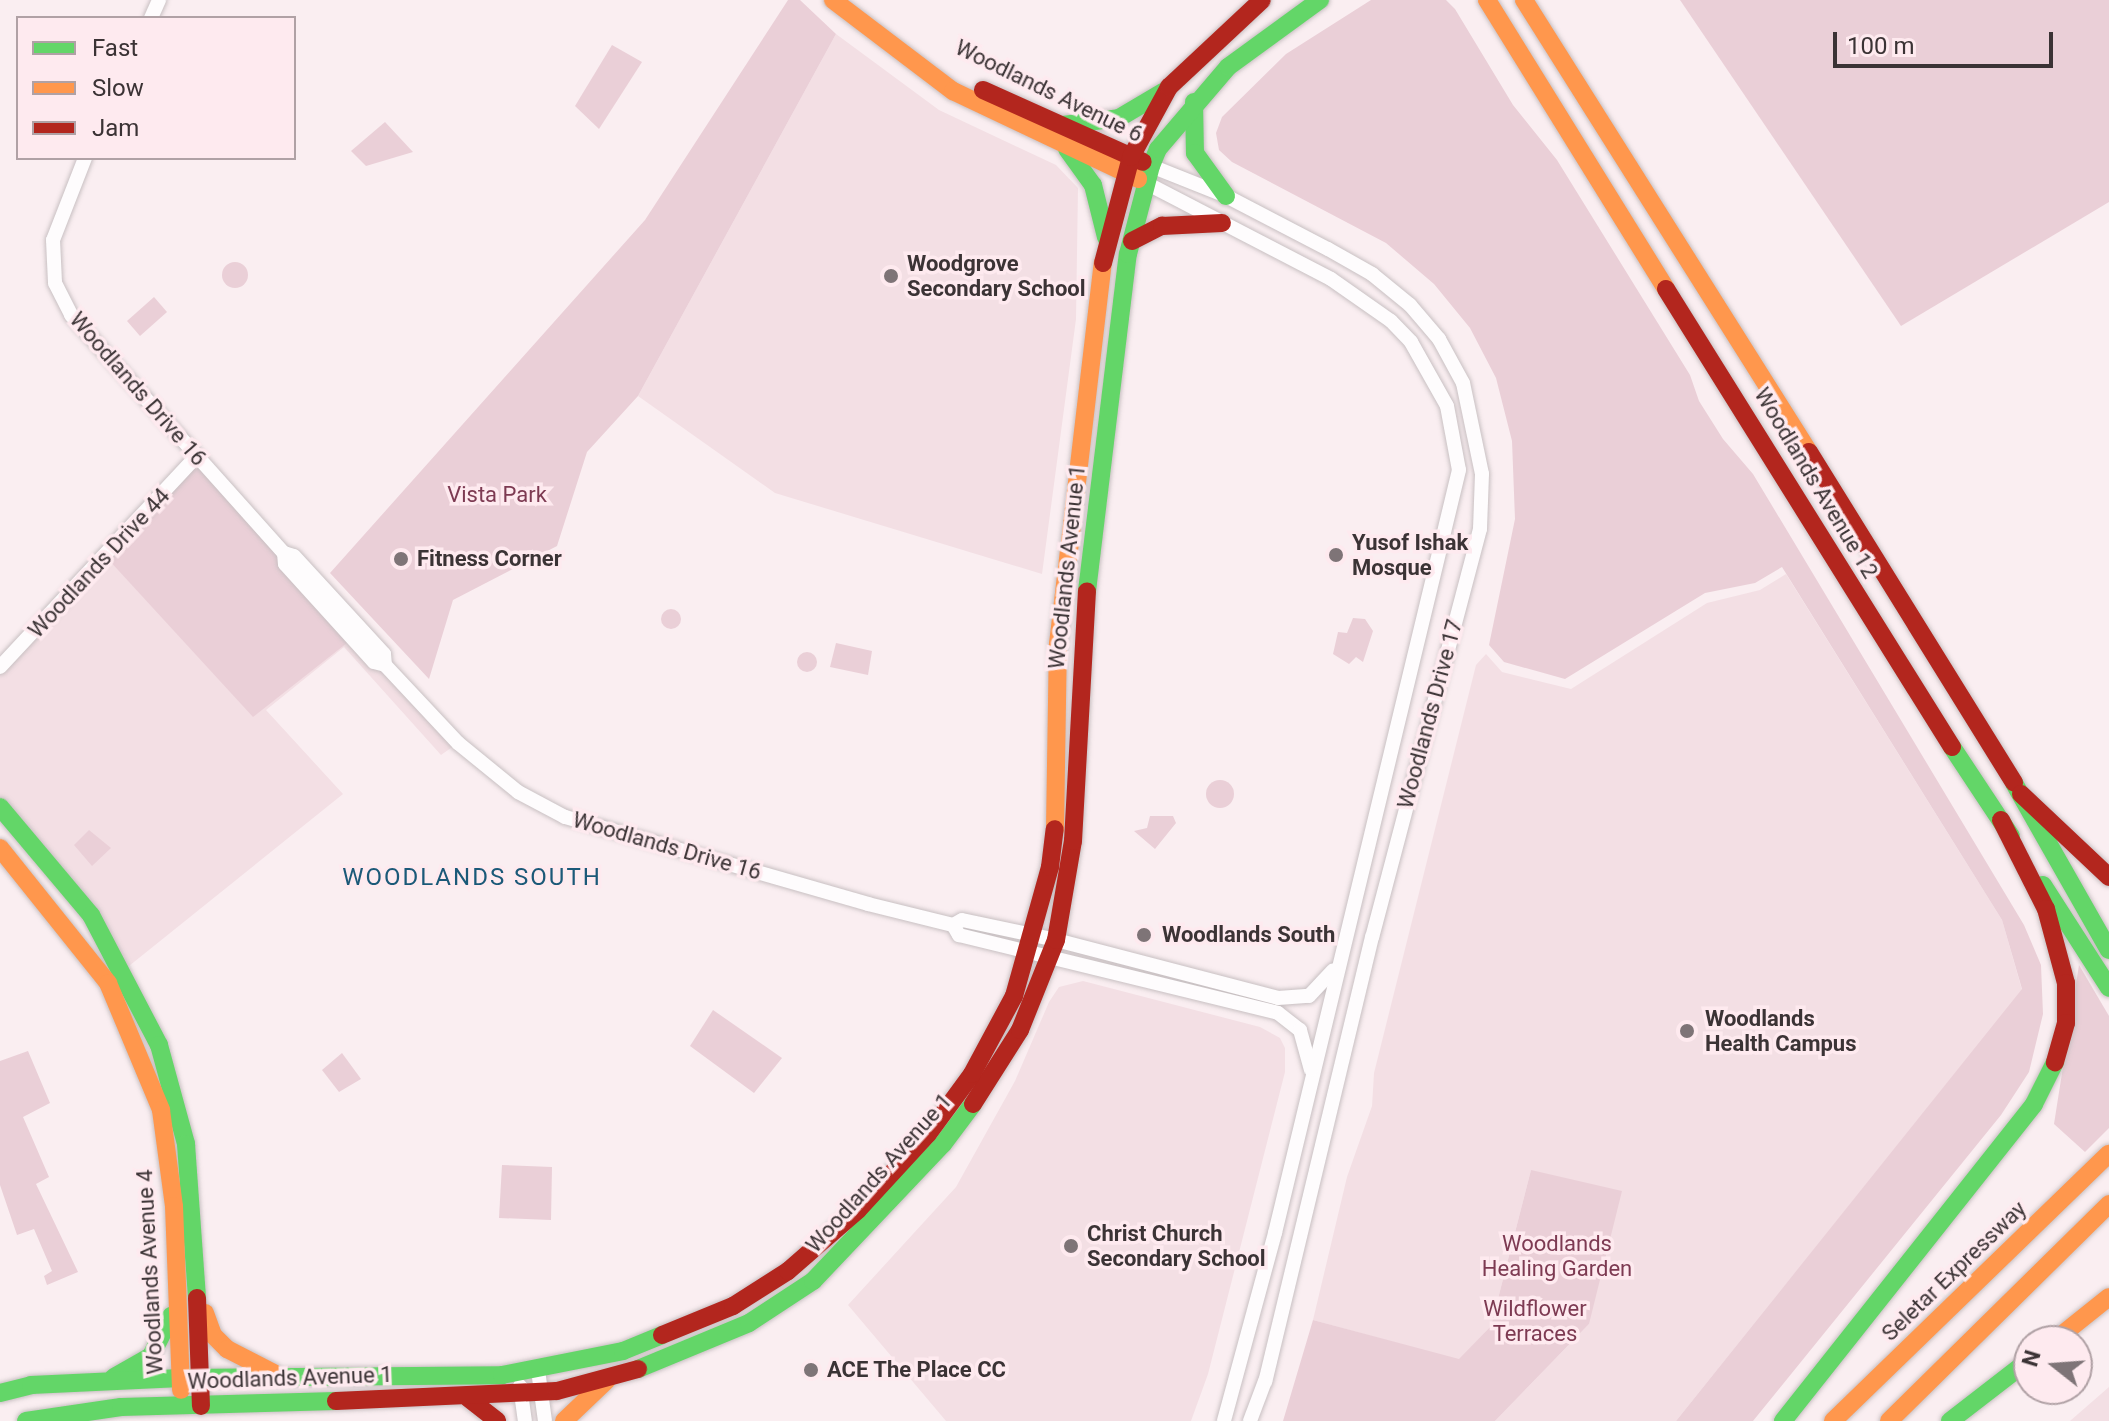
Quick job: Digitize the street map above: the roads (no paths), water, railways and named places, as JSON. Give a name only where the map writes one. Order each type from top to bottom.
[{"type":"main road","name":"Woodlands Avenue 6","points":[[833,0],[953,91],[1059,131]]},
{"type":"main road","name":"Woodlands Avenue 6","points":[[851,0],[958,79],[1149,174]]},
{"type":"main road","name":"Woodlands Avenue 1","points":[[0,1393],[31,1385],[100,1381],[529,1372],[623,1351],[733,1306],[788,1271],[858,1210],[928,1134],[972,1074],[1001,1021],[1031,943],[1058,809],[1058,644],[1106,237],[1129,165],[1169,87],[1262,0]]},
{"type":"main road","name":"Woodlands Avenue 1","points":[[26,1421],[121,1407],[201,1414],[264,1403],[348,1398],[521,1395],[610,1378],[749,1323],[813,1281],[943,1144],[990,1082],[1020,1030],[1054,947],[1073,841],[1079,658],[1104,434],[1132,241],[1149,174],[1158,149],[1194,102],[1249,49],[1320,0]]},
{"type":"main road","name":"Woodlands Avenue 12","points":[[1480,0],[1491,7],[1911,685],[2109,988]]},
{"type":"main road","name":"Woodlands Avenue 12","points":[[1524,0],[2021,794],[2109,950]]},
{"type":"main road","points":[[1106,237],[1093,185],[1059,131],[1119,118],[1169,87]]},
{"type":"main road","points":[[1194,102],[1195,153],[1226,196]]},
{"type":"main road","points":[[1132,241],[1162,226],[1222,223]]},
{"type":"main road","points":[[1076,487],[1092,446],[1104,434]]},
{"type":"main road","points":[[2021,794],[2109,877]]},
{"type":"main road","name":"Woodlands Avenue 4","points":[[0,807],[91,915],[159,1045],[186,1144],[199,1297],[201,1414]]},
{"type":"main road","points":[[1783,1421],[2034,1104],[2054,1065],[2066,1023],[2066,983],[2046,909],[2001,820]]},
{"type":"main road","name":"Woodlands Avenue 4","points":[[0,848],[108,983],[140,1048],[161,1110],[174,1206],[180,1414]]},
{"type":"main road","name":"Seletar Expressway","points":[[1833,1421],[2109,1154]]},
{"type":"main road","points":[[1889,1421],[2109,1204]]},
{"type":"main road","points":[[100,1381],[135,1367],[158,1348],[169,1325],[176,1281]]},
{"type":"main road","points":[[199,1297],[213,1335],[227,1349],[281,1376]]},
{"type":"main road","points":[[2074,1325],[2109,1297]]},
{"type":"main road","points":[[1950,1421],[2013,1372]]},
{"type":"main road","points":[[327,1375],[331,1388],[348,1398]]},
{"type":"main road","points":[[564,1421],[610,1378]]},
{"type":"main road","points":[[468,1398],[497,1421]]},
{"type":"main road","points":[[227,1421],[264,1403]]},
{"type":"main road","points":[[121,1407],[147,1421]]},
{"type":"street","name":"Woodlands Drive 16","points":[[84,160],[53,240],[55,283],[71,315],[284,553],[285,564],[374,662],[385,665],[458,743],[518,792],[565,817],[953,925],[962,920],[1031,943],[1291,1001],[1327,983],[1343,951]]},
{"type":"street","name":"Woodlands Drive 17","points":[[1149,174],[1226,196],[1372,274],[1428,323],[1463,383],[1482,474],[1480,529],[1372,937],[1265,1381],[1250,1421]]},
{"type":"street","name":"Woodlands Drive 17","points":[[1149,174],[1222,223],[1331,279],[1391,321],[1411,342],[1447,406],[1459,470],[1312,1079],[1224,1421]]},
{"type":"street","name":"Woodlands Drive 44","points":[[0,667],[196,457]]},
{"type":"street","name":"Woodlands Drive 16","points":[[1054,947],[1278,1013],[1300,1030],[1312,1079]]},
{"type":"street","points":[[529,1372],[541,1393],[545,1421]]},
{"type":"street","points":[[525,1421],[521,1395],[529,1372]]},
{"type":"place","name":"Woodgrove Secondary School","points":[[891,276]]},
{"type":"place","name":"Yusof Ishak Mosque","points":[[1336,555]]},
{"type":"place","name":"Fitness Corner","points":[[401,559]]},
{"type":"place","name":"Woodlands South","points":[[1144,935]]},
{"type":"place","name":"Woodlands Health Campus","points":[[1687,1031]]},
{"type":"place","name":"Christ Church Secondary School","points":[[1071,1246]]},
{"type":"place","name":"ACE The Place CC","points":[[811,1370]]},
{"type":"district","name":"WOODLANDS SOUTH","points":[[472,878]]},
{"type":"park label","name":"Vista Park","points":[[497,495]]},
{"type":"park label","name":"Woodlands Healing Garden","points":[[1557,1256]]},
{"type":"park label","name":"Wildflower Terraces","points":[[1535,1320]]}]
